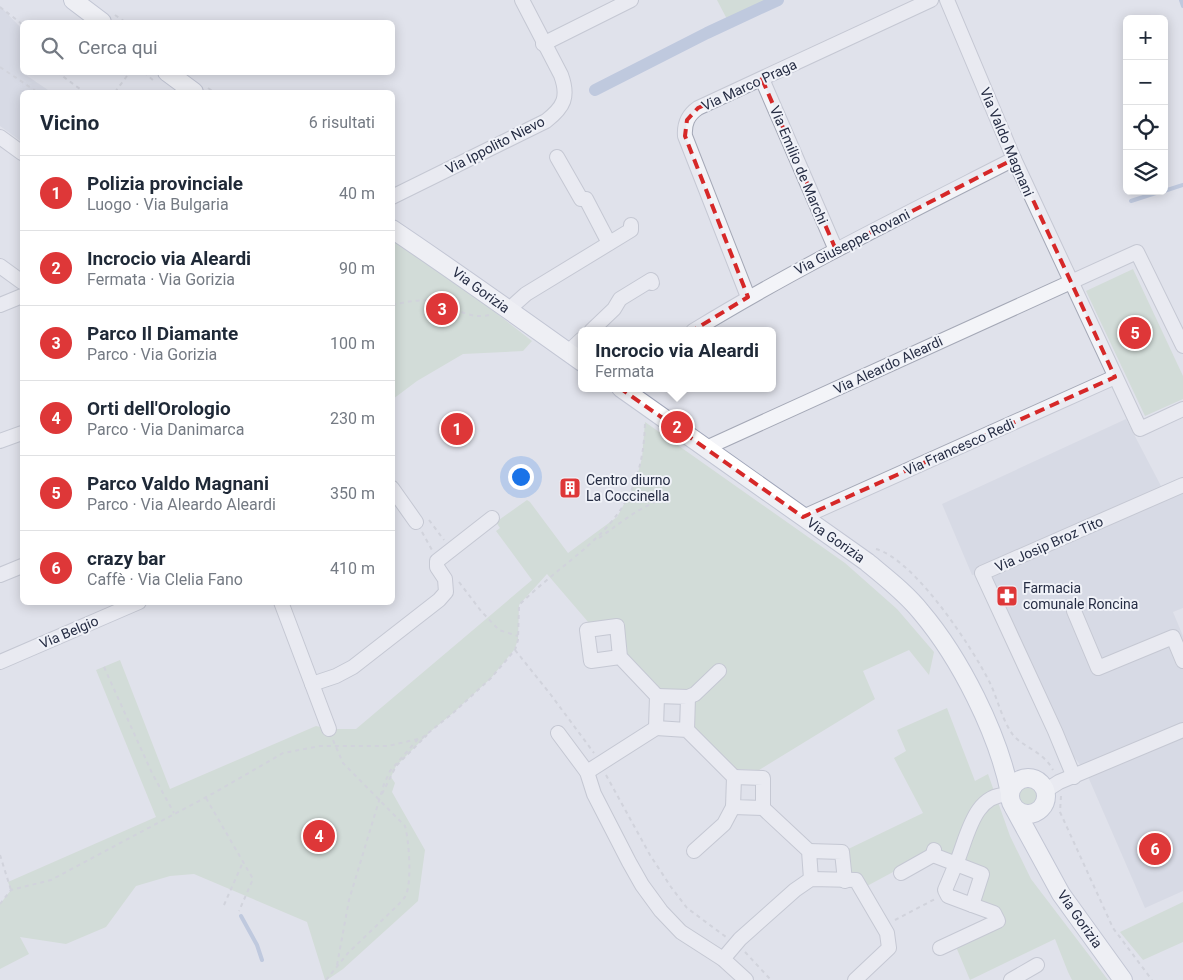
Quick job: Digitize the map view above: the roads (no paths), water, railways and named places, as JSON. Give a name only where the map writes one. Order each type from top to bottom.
[{"type":"main road","points":[[75,1],[99,20]]},
{"type":"main road","points":[[171,75],[191,90]]},
{"type":"main road","name":"Via Gorizia","points":[[395,231],[460,274],[504,308],[575,357]]},
{"type":"main road","name":"Via Gorizia","points":[[627,392],[881,573],[921,611],[944,642],[966,680],[996,744],[1005,770],[1011,799],[1040,856],[1077,917],[1123,980]]},
{"type":"main road","name":"Via Gorizia","points":[[996,744],[1045,789],[1035,829],[1035,840],[1040,856]]},
{"type":"main road","points":[[1029,777],[1045,789],[1039,810],[1029,814],[1018,811],[1011,799],[1014,783],[1029,777]]},
{"type":"street","name":"Via Ippolito Nievo","points":[[395,195],[546,121],[557,112],[564,98],[564,86],[561,75],[522,0]]},
{"type":"street","points":[[544,44],[631,0]]},
{"type":"street","name":"Via Marco Praga","points":[[748,297],[685,136],[687,120],[691,113],[698,108],[931,0]]},
{"type":"street","name":"Via Valdo Magnani","points":[[947,0],[1014,159],[1070,282]]},
{"type":"street","name":"Via Emilio de Marchi","points":[[762,79],[836,250]]},
{"type":"street","points":[[0,137],[20,152]]},
{"type":"street","points":[[557,157],[581,199],[586,200],[609,243]]},
{"type":"street","name":"Via Giuseppe Rovani","points":[[699,327],[748,297],[1014,159]]},
{"type":"street","points":[[504,308],[631,230],[631,225]]},
{"type":"street","name":"Via Aleardo Aleardi","points":[[706,448],[1137,252],[1183,346]]},
{"type":"street","points":[[0,266],[20,281]]},
{"type":"street","points":[[595,327],[614,309],[620,299],[651,280],[652,283]]},
{"type":"street","points":[[1070,282],[1140,429],[1183,408]]},
{"type":"street","points":[[0,305],[20,297]]},
{"type":"street","name":"Via Francesco Redi","points":[[803,517],[1115,377]]},
{"type":"street","points":[[0,442],[20,434]]},
{"type":"street","name":"Via Josip Broz Tito","points":[[1074,777],[982,573],[1183,485]]},
{"type":"street","points":[[395,491],[416,522]]},
{"type":"street","points":[[312,684],[336,676],[353,666],[438,600],[446,592],[446,579],[437,567],[437,560],[492,518]]},
{"type":"street","points":[[0,575],[20,567]]},
{"type":"street","name":"Via Belgio","points":[[0,662],[131,605]]},
{"type":"street","points":[[282,605],[329,729]]},
{"type":"street","points":[[1074,611],[1098,668],[1173,638],[1183,661]]},
{"type":"street","points":[[620,656],[657,696],[656,728]]},
{"type":"street","points":[[657,696],[688,697],[695,694],[719,671]]},
{"type":"street","points":[[687,730],[688,697]]},
{"type":"street","points":[[587,772],[656,728],[687,730],[734,777],[763,778],[763,808]]},
{"type":"street","points":[[1045,789],[1183,730]]},
{"type":"street","points":[[558,733],[587,772],[594,794],[629,862],[661,911],[681,932],[723,959],[746,980]]},
{"type":"street","points":[[694,851],[724,824],[733,807],[734,777]]},
{"type":"street","points":[[940,948],[998,921],[994,913],[948,896],[945,890],[978,808],[993,797],[1002,795],[1011,799]]},
{"type":"street","points":[[733,807],[763,808],[809,851],[842,852],[844,881]]},
{"type":"street","points":[[809,851],[811,879]]},
{"type":"street","points":[[901,872],[933,853],[982,874],[972,904]]},
{"type":"street","points":[[723,959],[736,944],[795,890],[811,879],[856,880],[887,933],[889,948],[855,980]]},
{"type":"street","points":[[1011,980],[1037,965]]},
{"type":"waterway","points":[[595,90],[707,33],[778,0]]},
{"type":"waterway","points":[[1181,0],[1183,6]]},
{"type":"waterway","points":[[1168,190],[1183,185]]},
{"type":"waterway","points":[[1131,201],[1150,195]]},
{"type":"waterway","points":[[241,916],[257,945],[262,960]]},
{"type":"place","name":"Parco Il Diamante","points":[[442,309]]},
{"type":"place","name":"Parco Valdo Magnani","points":[[1135,333]]},
{"type":"place","name":"Incrocio via Aleardi","points":[[677,427]]},
{"type":"place","name":"Polizia provinciale","points":[[457,429]]},
{"type":"place","name":"Centro diurno La Coccinella","points":[[570,488]]},
{"type":"place","name":"Farmacia comunale Roncina","points":[[1007,596]]},
{"type":"place","name":"Orti dell'Orologio","points":[[319,836]]},
{"type":"place","name":"crazy bar","points":[[1155,849]]}]
